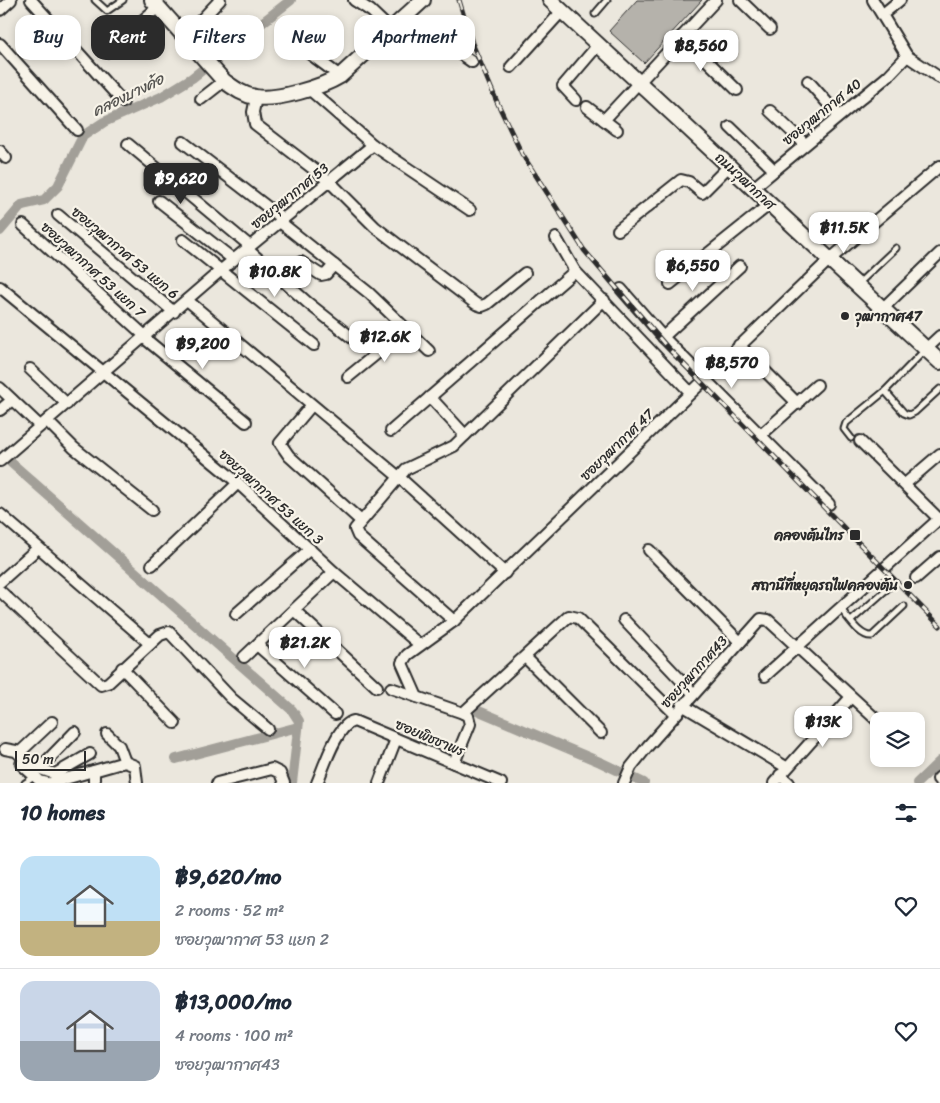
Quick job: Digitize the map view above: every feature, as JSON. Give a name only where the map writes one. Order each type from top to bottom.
[{"type":"main road","points":[[407,15],[423,0]]},
{"type":"main road","name":"ถนนวุฒากาศ","points":[[550,0],[940,362]]},
{"type":"main road","points":[[155,3],[175,26]]},
{"type":"main road","points":[[205,60],[215,71],[242,92],[256,98],[270,97],[324,85],[340,76],[358,60]]},
{"type":"street","points":[[0,10],[11,0]]},
{"type":"street","points":[[31,0],[123,102]]},
{"type":"street","points":[[206,15],[220,0]]},
{"type":"street","points":[[354,0],[375,15]]},
{"type":"street","points":[[604,120],[682,36],[699,12],[716,0]]},
{"type":"street","points":[[740,0],[770,29]]},
{"type":"street","points":[[873,0],[908,56],[938,72]]},
{"type":"street","points":[[883,14],[900,0]]},
{"type":"street","points":[[143,15],[155,3]]},
{"type":"street","points":[[511,67],[562,11]]},
{"type":"street","points":[[682,36],[737,90]]},
{"type":"street","points":[[0,44],[77,130]]},
{"type":"street","points":[[576,100],[563,86],[598,45]]},
{"type":"street","name":"ซอยวุฒากาศ 40","points":[[752,188],[888,76],[908,56]]},
{"type":"street","points":[[318,60],[340,76]]},
{"type":"street","points":[[201,99],[215,71]]},
{"type":"street","points":[[808,81],[839,116]]},
{"type":"street","points":[[309,89],[373,145],[470,210]]},
{"type":"street","points":[[256,98],[253,112],[255,124],[329,181],[376,227],[476,304],[482,306],[487,304],[525,273]]},
{"type":"street","points":[[587,107],[617,130]]},
{"type":"street","points":[[770,111],[805,144]]},
{"type":"street","points":[[730,127],[773,169]]},
{"type":"street","points":[[183,142],[282,220],[369,293],[428,351]]},
{"type":"street","points":[[128,144],[248,247],[308,303],[356,341]]},
{"type":"street","name":"ซอยวุฒากาศ 53","points":[[0,459],[67,404],[248,247],[373,145]]},
{"type":"street","points":[[618,230],[681,180],[689,182],[702,193],[729,166]]},
{"type":"street","name":"ซอยวุฒากาศ 47","points":[[417,697],[402,663],[407,655],[454,620],[829,260],[940,166]]},
{"type":"street","points":[[160,201],[234,260]]},
{"type":"street","points":[[670,284],[770,204]]},
{"type":"street","name":"ซอยวุฒากาศ 53 แยก 6","points":[[58,215],[174,312]]},
{"type":"street","name":"ซอยวุฒากาศ 53 แยก 7","points":[[23,225],[144,336],[246,422]]},
{"type":"street","points":[[556,238],[575,271],[690,392]]},
{"type":"street","points":[[183,240],[314,345]]},
{"type":"street","points":[[882,309],[940,253]]},
{"type":"street","points":[[301,262],[321,275],[326,274],[334,265]]},
{"type":"street","points":[[663,337],[740,266]]},
{"type":"street","points":[[391,431],[575,271]]},
{"type":"street","name":"ซอยวุฒากาศ 53 แยก 3","points":[[0,287],[238,483],[334,572],[420,645]]},
{"type":"street","points":[[620,289],[663,337],[829,504]]},
{"type":"street","points":[[187,300],[311,406],[400,478],[505,573]]},
{"type":"street","points":[[454,620],[358,536],[355,529],[410,466],[454,446],[604,300]]},
{"type":"street","points":[[348,377],[406,329]]},
{"type":"street","points":[[926,349],[940,336]]},
{"type":"street","points":[[739,345],[798,404]]},
{"type":"street","points":[[30,369],[67,404]]},
{"type":"street","points":[[761,435],[798,404],[817,385]]},
{"type":"street","points":[[0,388],[12,400],[152,510]]},
{"type":"street","points":[[430,397],[465,436]]},
{"type":"street","points":[[0,410],[12,400]]},
{"type":"street","points":[[311,406],[282,438],[280,444],[289,456],[361,521]]},
{"type":"street","points":[[765,676],[940,518],[856,439]]},
{"type":"street","points":[[905,484],[940,454]]},
{"type":"street","points":[[152,565],[238,483]]},
{"type":"street","points":[[0,514],[150,644]]},
{"type":"street","points":[[0,582],[38,548]]},
{"type":"street","points":[[236,614],[310,549]]},
{"type":"street","points":[[649,550],[740,642]]},
{"type":"street","points":[[916,578],[940,557]]},
{"type":"street","points":[[244,657],[295,611],[334,572]]},
{"type":"street","points":[[0,591],[101,685],[108,683],[150,644],[164,633],[169,632],[231,698],[268,729]]},
{"type":"street","points":[[295,611],[377,687]]},
{"type":"street","points":[[463,713],[569,616],[578,618],[675,714]]},
{"type":"street","name":"ซอยวุฒากาศ43","points":[[624,783],[631,767],[682,705],[761,619],[768,620],[870,714]]},
{"type":"street","points":[[624,620],[693,693]]},
{"type":"street","points":[[257,645],[334,714]]},
{"type":"street","points":[[525,657],[601,733]]},
{"type":"street","points":[[122,668],[175,724]]},
{"type":"street","points":[[391,688],[468,716],[470,724],[454,763]]},
{"type":"street","points":[[780,775],[824,729],[851,697]]},
{"type":"street","points":[[682,705],[789,783]]},
{"type":"street","points":[[19,753],[52,722]]},
{"type":"street","name":"ซอยพิชชาพร","points":[[317,783],[341,729],[347,722],[362,722],[396,740],[501,783]]},
{"type":"street","points":[[41,767],[75,732]]},
{"type":"street","points":[[107,734],[119,746],[125,762]]},
{"type":"street","points":[[379,783],[396,740]]},
{"type":"street","points":[[3,747],[19,753],[32,766],[41,767],[55,774],[90,754]]},
{"type":"street","points":[[3,747],[34,776],[54,783],[125,762],[135,766],[136,783]]},
{"type":"street","points":[[218,783],[272,768],[280,773],[284,783]]},
{"type":"street","points":[[94,771],[94,783]]},
{"type":"lane","points":[[95,0],[107,11],[123,0]]},
{"type":"lane","points":[[595,14],[603,1]]},
{"type":"lane","points":[[856,286],[896,248]]},
{"type":"lane","points":[[856,439],[844,429],[844,426],[885,391],[926,349]]},
{"type":"lane","points":[[885,391],[904,413],[909,415],[915,412],[940,389]]},
{"type":"lane","points":[[851,621],[888,588]]},
{"type":"lane","points":[[840,608],[862,633],[872,636],[904,606]]},
{"type":"lane","points":[[25,783],[34,776]]},
{"type":"building","points":[[637,0],[702,0],[644,63],[609,31]]},
{"type":"waterway","name":"คลองบางค้อ","points":[[0,231],[22,205],[44,200],[58,186],[83,136],[104,122],[161,97],[192,78],[291,0]]},
{"type":"waterway","points":[[8,460],[292,710],[299,721],[292,783]]},
{"type":"waterway","points":[[479,711],[600,762],[644,783]]},
{"type":"waterway","points":[[176,759],[298,727]]},
{"type":"waterway","name":"คลองต้นไทร","points":[[917,783],[940,761]]},
{"type":"railway","points":[[459,0],[472,43],[522,154],[584,250],[667,347],[940,626]]},
{"type":"place","name":"วุฒากาศ47","points":[[845,316]]},
{"type":"place","name":"คลองต้นไทร","points":[[855,535]]},
{"type":"place","name":"สถานีที่หยุดรถไฟคลองต้น","points":[[908,585]]}]
